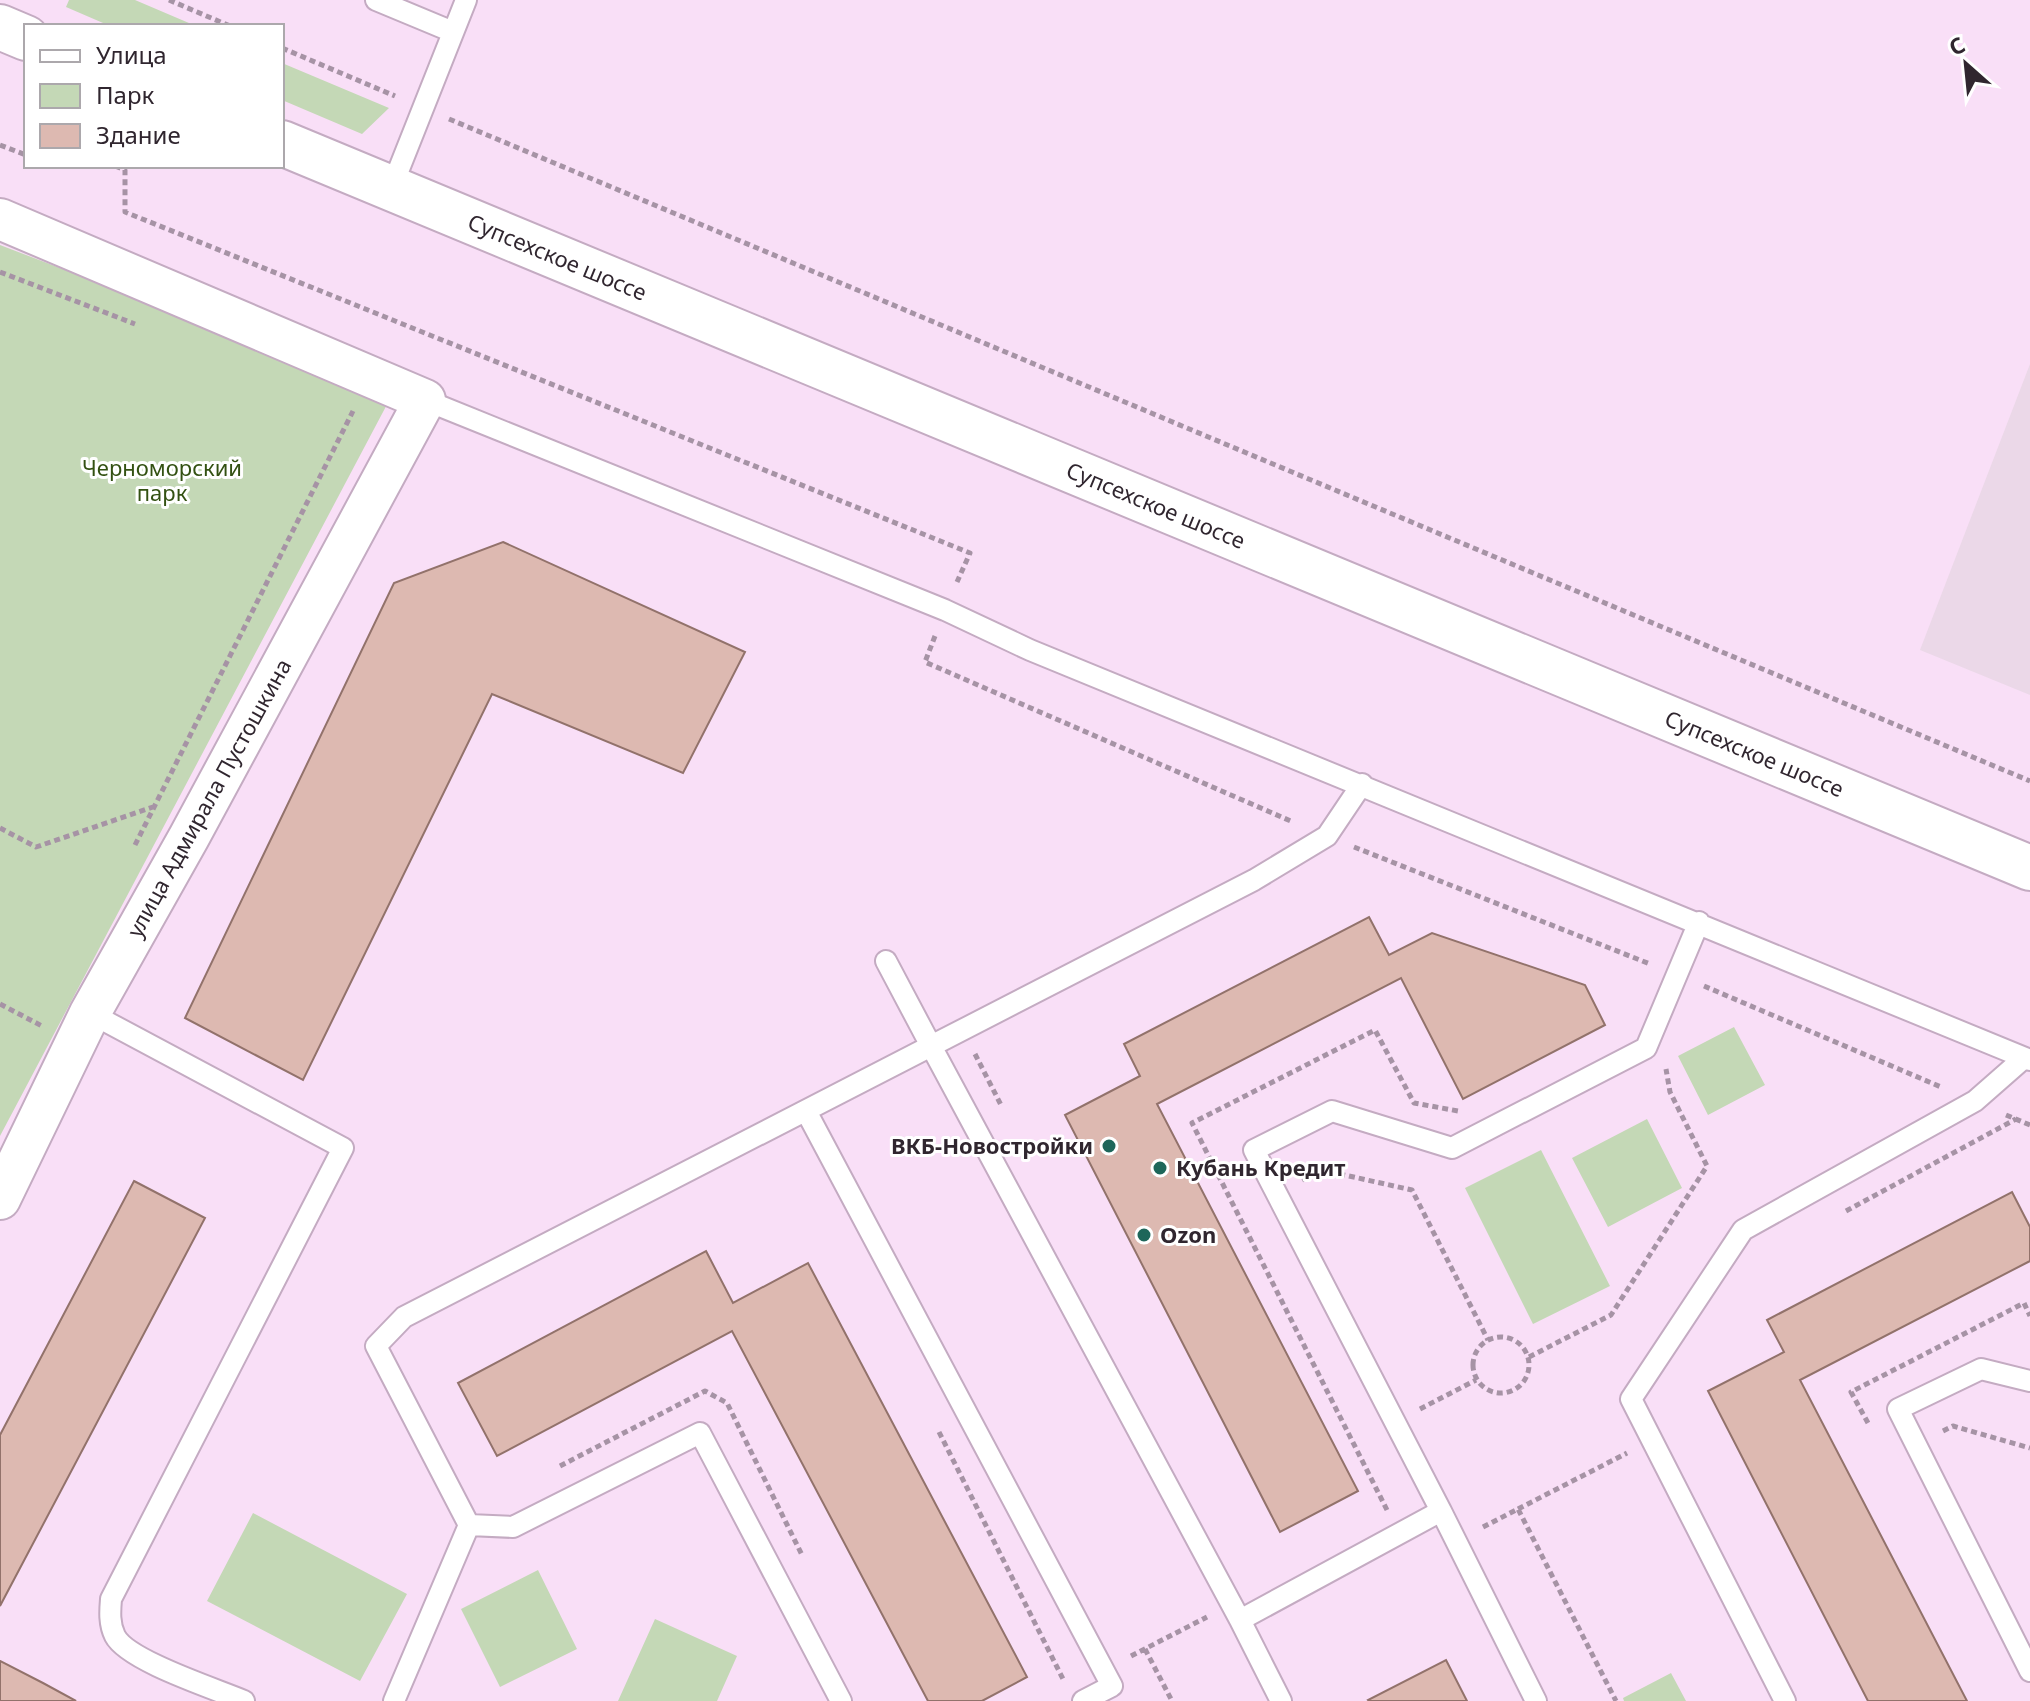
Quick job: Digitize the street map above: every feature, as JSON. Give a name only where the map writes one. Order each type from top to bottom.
[{"type":"main road","points":[[0,27],[24,37]]},
{"type":"main road","name":"Супсехское шоссе","points":[[284,144],[2030,868]]},
{"type":"street","points":[[0,219],[425,400]]},
{"type":"street","name":"улица Адмирала Пустошкина","points":[[0,1199],[90,1013],[189,837],[425,400]]},
{"type":"lane","points":[[376,0],[453,32]]},
{"type":"lane","points":[[391,189],[466,0]]},
{"type":"lane","points":[[425,400],[945,610],[1030,650],[2027,1059],[1975,1101],[1743,1230],[1631,1399],[1785,1701]]},
{"type":"lane","points":[[469,1525],[376,1346],[404,1317],[1254,880],[1327,836],[1362,784]]},
{"type":"lane","points":[[1536,1701],[1254,1150],[1332,1111],[1452,1148],[1646,1048],[1699,922]]},
{"type":"lane","points":[[886,961],[1281,1701]]},
{"type":"lane","points":[[90,1013],[343,1148],[111,1599],[110,1618],[116,1638],[132,1652],[244,1701]]},
{"type":"lane","points":[[806,1111],[1116,1693],[1076,1695]]},
{"type":"lane","points":[[2030,1381],[1981,1369],[1898,1409],[2030,1671]]},
{"type":"lane","points":[[469,1525],[513,1527],[700,1433],[841,1701]]},
{"type":"lane","points":[[1240,1620],[1441,1511]]},
{"type":"lane","points":[[394,1701],[469,1525]]},
{"type":"path","points":[[169,0],[225,24]]},
{"type":"path","points":[[284,49],[2030,781]]},
{"type":"path","points":[[0,145],[24,154]]},
{"type":"path","points":[[0,272],[148,328]]},
{"type":"path","points":[[134,848],[354,407],[340,402]]},
{"type":"path","points":[[0,828],[36,847],[154,806]]},
{"type":"path","points":[[1343,855],[1357,848]]},
{"type":"path","points":[[1646,978],[1652,964]]},
{"type":"path","points":[[36,1040],[51,1013]]},
{"type":"path","points":[[1393,1521],[1192,1123],[1375,1030],[1414,1103],[1471,1113]]},
{"type":"path","points":[[972,1050],[1008,1119]]},
{"type":"path","points":[[1529,1357],[1611,1315],[1707,1166],[1670,1092],[1664,1055]]},
{"type":"path","points":[[1838,1216],[2016,1119]]},
{"type":"path","points":[[1277,1193],[1322,1170],[1412,1190],[1488,1340]]},
{"type":"path","points":[[1510,1338],[1522,1345],[1529,1357],[1530,1371],[1513,1392],[1492,1393],[1476,1380],[1472,1367],[1475,1353],[1488,1340],[1510,1338]]},
{"type":"path","points":[[1395,1422],[1476,1380]]},
{"type":"path","points":[[552,1470],[705,1391],[727,1403],[804,1559]]},
{"type":"path","points":[[934,1423],[1076,1695]]},
{"type":"path","points":[[1915,1444],[1953,1426],[2030,1448]]},
{"type":"path","points":[[1456,1541],[1652,1440]]},
{"type":"path","points":[[1518,1509],[1616,1701]]},
{"type":"path","points":[[1145,1649],[1172,1701]]},
{"type":"shaded area","points":[[2030,364],[2030,695],[1920,650]]},
{"type":"green space","points":[[69,0],[135,0],[191,24],[105,24],[66,7]]},
{"type":"green space","points":[[284,64],[389,108],[362,134],[284,101]]},
{"type":"green space","name":"Черноморский парк","points":[[0,245],[392,395],[0,1136]]},
{"type":"green space","points":[[1734,1027],[1765,1085],[1708,1115],[1678,1056]]},
{"type":"green space","points":[[1647,1119],[1682,1188],[1608,1227],[1572,1158]]},
{"type":"green space","points":[[1541,1150],[1610,1286],[1533,1324],[1465,1188]]},
{"type":"green space","points":[[253,1513],[407,1594],[360,1681],[207,1601]]},
{"type":"green space","points":[[538,1570],[577,1649],[500,1687],[461,1609]]},
{"type":"green space","points":[[655,1619],[737,1656],[717,1701],[618,1701]]},
{"type":"green space","points":[[1671,1673],[1686,1701],[1624,1701],[1623,1698]]},
{"type":"building","points":[[503,542],[745,652],[683,773],[492,694],[303,1080],[185,1018],[394,583]]},
{"type":"building","points":[[1369,917],[1389,955],[1432,933],[1585,985],[1605,1025],[1463,1099],[1401,978],[1157,1104],[1358,1491],[1280,1532],[1065,1115],[1140,1076],[1124,1044]]},
{"type":"building","points":[[134,1181],[205,1218],[0,1606],[0,1435]]},
{"type":"building","points":[[2012,1192],[2030,1227],[2030,1261],[1800,1380],[1967,1701],[1868,1701],[1708,1391],[1784,1352],[1767,1320]]},
{"type":"building","points":[[706,1251],[733,1303],[808,1263],[1027,1677],[982,1701],[928,1701],[732,1331],[497,1456],[458,1383]]},
{"type":"building","points":[[1446,1660],[1467,1701],[1368,1700]]},
{"type":"building","points":[[0,1661],[43,1683],[76,1701],[0,1701]]},
{"type":"place","name":"ВКБ-Новостройки","points":[[1109,1146]]},
{"type":"place","name":"Кубань Кредит","points":[[1160,1168]]},
{"type":"place","name":"Ozon","points":[[1144,1235]]}]
